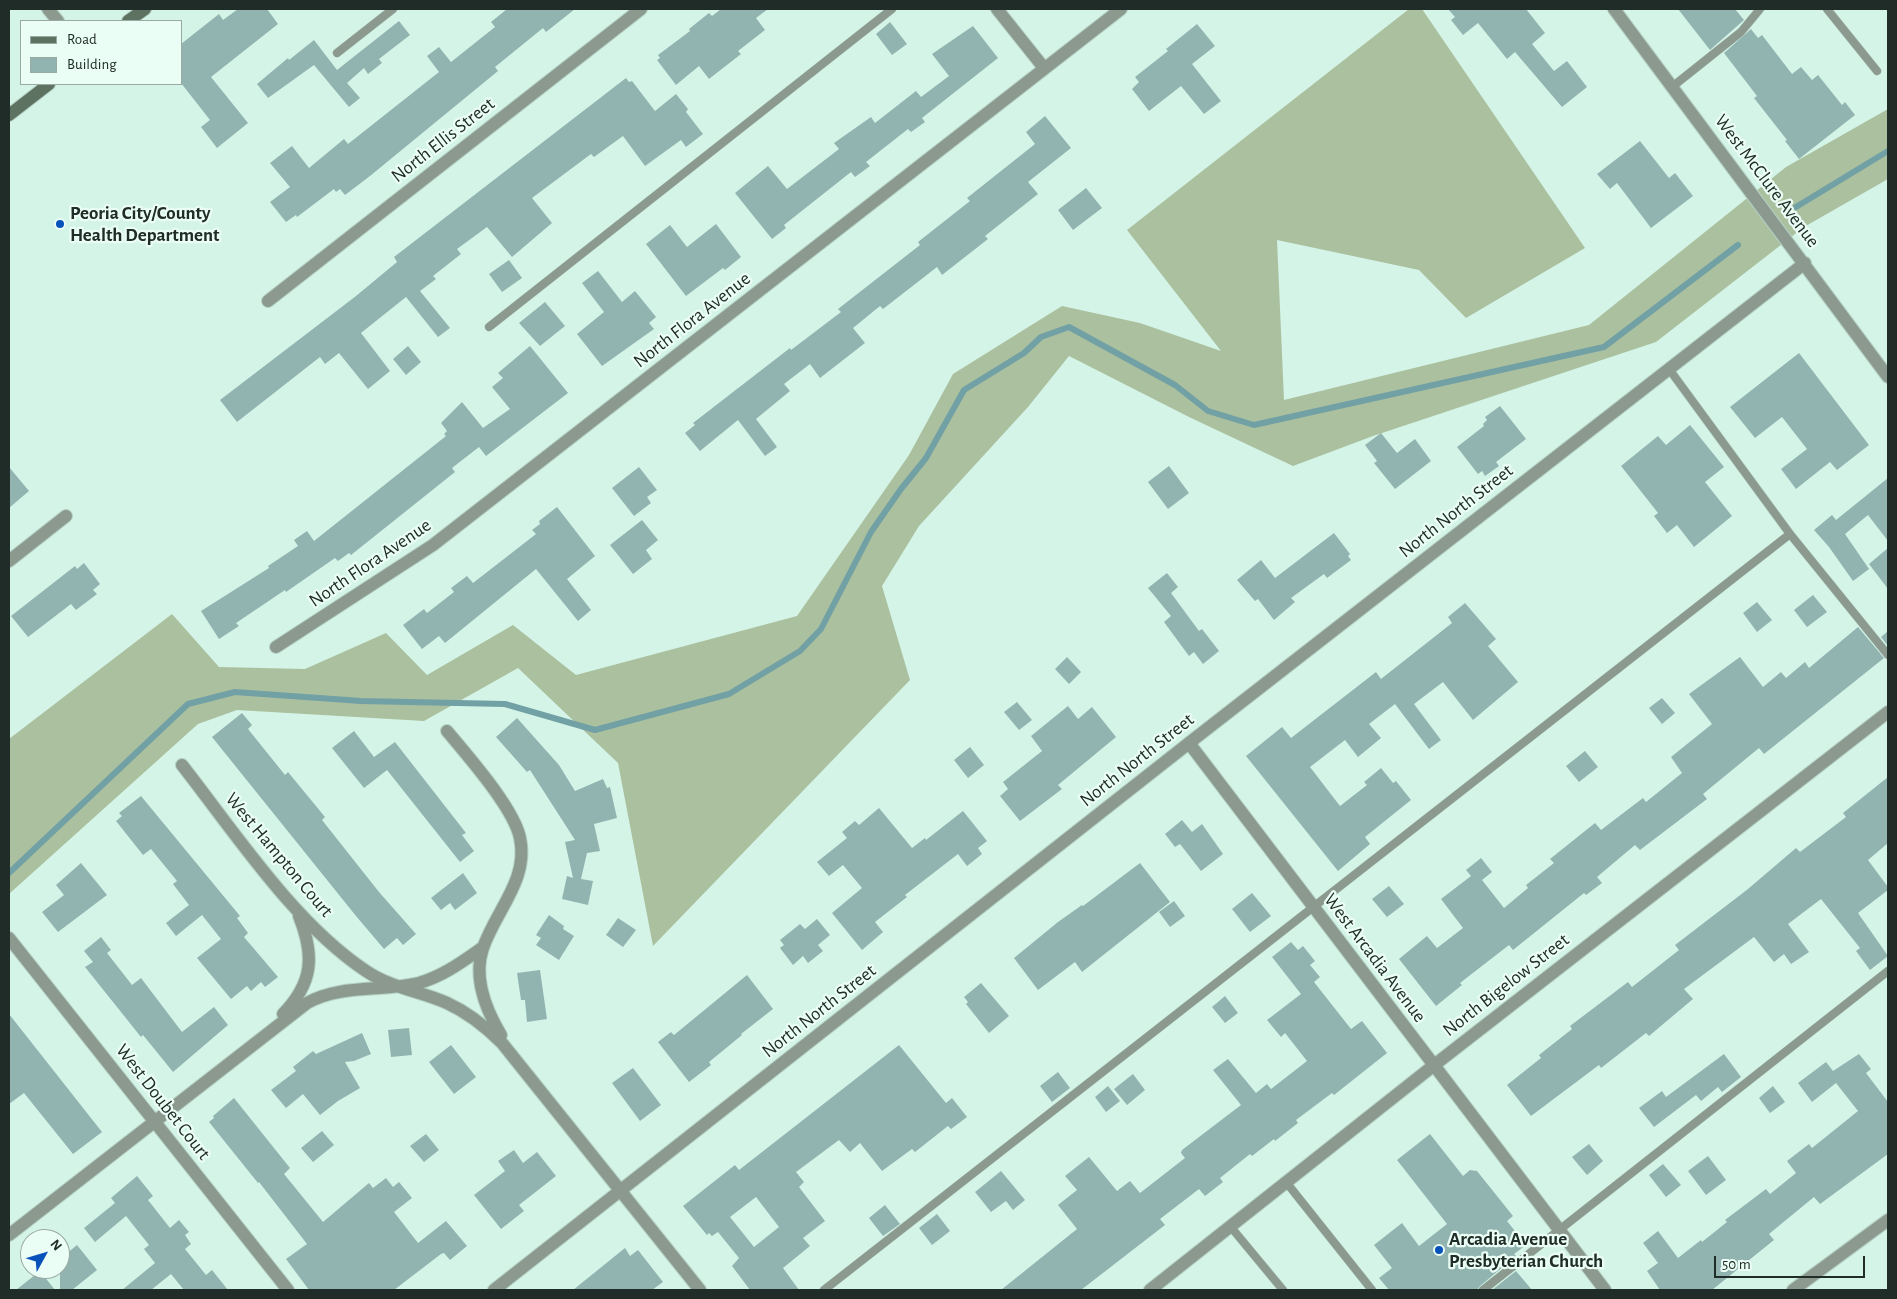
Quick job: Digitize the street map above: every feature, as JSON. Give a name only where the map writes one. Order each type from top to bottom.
[{"type":"main road","points":[[129,20],[144,9]]},
{"type":"main road","points":[[9,115],[48,85]]},
{"type":"street","points":[[48,9],[57,20]]},
{"type":"street","name":"North Ellis Street","points":[[268,301],[641,9]]},
{"type":"street","points":[[997,9],[1044,68]]},
{"type":"street","name":"North Flora Avenue","points":[[276,647],[396,571],[441,540],[1121,9]]},
{"type":"street","name":"West McClure Avenue","points":[[1614,9],[1806,263],[1888,377]]},
{"type":"street","name":"North North Street","points":[[494,1290],[1189,743],[1806,263]]},
{"type":"street","points":[[9,561],[66,516]]},
{"type":"street","name":"North Bigelow Street","points":[[1150,1290],[1433,1066],[1888,712]]},
{"type":"street","points":[[447,730],[497,795],[520,835],[522,861],[518,876],[482,948],[480,974],[483,996],[497,1029],[514,1059]]},
{"type":"street","name":"West Arcadia Avenue","points":[[1189,743],[1605,1290]]},
{"type":"street","name":"West Hampton Court","points":[[182,765],[297,912],[330,944],[355,963],[396,986],[447,1004],[476,1020],[498,1038],[700,1290]]},
{"type":"street","points":[[256,1042],[294,1003],[308,976],[310,953],[297,912]]},
{"type":"street","name":"West Doubet Court","points":[[9,938],[288,1290]]},
{"type":"street","points":[[9,1235],[256,1042],[318,998],[342,991],[418,983],[438,976],[482,948]]},
{"type":"street","points":[[1793,1290],[1888,1220]]},
{"type":"lane","points":[[337,54],[393,9]]},
{"type":"lane","points":[[489,327],[892,9]]},
{"type":"lane","points":[[1672,87],[1741,32],[1760,9]]},
{"type":"lane","points":[[1827,9],[1877,72]]},
{"type":"lane","points":[[1669,369],[1790,534],[1888,654]]},
{"type":"lane","points":[[824,1290],[1790,534]]},
{"type":"lane","points":[[1483,1290],[1558,1229],[1888,971]]},
{"type":"lane","points":[[1286,1182],[1372,1290]]},
{"type":"lane","points":[[1230,1226],[1283,1290]]},
{"type":"green space","points":[[1409,9],[1422,9],[1585,248],[1466,318],[1419,270],[1277,240],[1284,400],[1589,325],[1786,167],[1888,109],[1888,179],[1804,227],[1656,342],[1373,436],[1293,466],[1189,417],[1069,356],[1028,407],[919,526],[882,586],[910,680],[653,946],[618,763],[518,668],[424,721],[237,710],[198,724],[9,894],[9,739],[172,614],[219,667],[305,669],[386,633],[427,675],[513,625],[576,675],[797,616],[909,455],[953,374],[1062,306],[1140,323],[1221,351],[1127,230]]},
{"type":"building","points":[[238,9],[267,9],[278,24],[211,77],[248,123],[217,148],[201,127],[210,120],[182,84],[182,43],[219,14],[223,20]]},
{"type":"building","points":[[507,9],[575,9],[546,32],[543,28],[495,67],[498,71],[345,195],[340,189],[336,192],[334,189],[297,217],[296,215],[286,222],[270,202],[290,187],[270,163],[292,146],[309,168],[344,139],[348,144],[439,72],[427,56],[439,47],[451,62],[495,27],[491,22]]},
{"type":"building","points":[[721,9],[768,9],[756,18],[765,30],[738,51],[741,54],[709,79],[699,66],[676,85],[657,60],[660,58],[658,55],[690,31],[689,29],[709,13],[712,16]]},
{"type":"building","points":[[1448,9],[1526,9],[1545,33],[1532,44],[1554,71],[1567,61],[1587,87],[1562,107],[1515,52],[1507,59],[1478,23],[1463,35],[1451,20],[1455,17]]},
{"type":"building","points":[[1678,9],[1735,9],[1744,20],[1710,50]]},
{"type":"building","points":[[399,21],[410,35],[379,59],[382,63],[368,74],[364,68],[347,83],[360,98],[349,107],[314,65],[268,98],[257,84],[288,58],[289,60],[314,40],[337,70]]},
{"type":"building","points":[[890,22],[907,44],[892,55],[876,34]]},
{"type":"building","points":[[1197,24],[1215,46],[1192,64],[1221,101],[1204,114],[1181,86],[1149,111],[1132,89],[1139,82],[1135,77],[1168,51],[1166,49]]},
{"type":"building","points":[[973,26],[998,58],[922,118],[925,122],[911,132],[908,129],[866,162],[870,166],[855,177],[851,172],[784,225],[786,228],[772,239],[735,193],[768,166],[787,189],[839,149],[834,143],[871,117],[875,123],[916,91],[921,97],[949,76],[932,54]]},
{"type":"building","points":[[1751,29],[1758,38],[1762,35],[1792,74],[1801,67],[1812,80],[1818,75],[1842,105],[1845,102],[1855,115],[1799,159],[1785,141],[1787,140],[1754,98],[1757,96],[1724,53]]},
{"type":"building","points":[[626,78],[629,82],[632,81],[655,111],[676,94],[688,109],[686,112],[703,134],[686,147],[681,140],[645,166],[623,136],[594,157],[591,154],[532,198],[552,223],[512,257],[487,227],[457,249],[461,254],[433,276],[436,279],[420,291],[450,328],[438,337],[406,297],[361,333],[390,371],[368,389],[339,353],[325,364],[320,357],[237,422],[220,400],[356,296],[397,262],[394,257]]},
{"type":"building","points":[[1045,116],[1071,148],[1028,182],[1038,194],[985,236],[988,239],[942,275],[937,267],[883,309],[880,306],[853,328],[865,343],[820,378],[810,364],[784,384],[790,391],[756,419],[777,447],[765,456],[738,420],[700,451],[685,433],[695,425],[693,423],[790,348],[791,350],[841,312],[838,309],[920,245],[918,242],[970,201],[967,198],[1035,144],[1026,132]]},
{"type":"building","points":[[1640,141],[1669,178],[1675,173],[1693,196],[1651,228],[1617,183],[1610,189],[1597,174]]},
{"type":"building","points":[[1086,188],[1102,208],[1073,230],[1058,210]]},
{"type":"building","points":[[716,224],[741,257],[686,296],[646,244],[670,225],[687,247]]},
{"type":"building","points":[[509,260],[522,278],[502,292],[489,274]]},
{"type":"building","points":[[598,271],[622,302],[635,291],[656,317],[649,323],[654,329],[602,366],[577,334],[604,312],[582,283]]},
{"type":"building","points":[[545,302],[565,326],[540,346],[519,323]]},
{"type":"building","points":[[408,346],[421,362],[406,375],[393,359]]},
{"type":"building","points":[[530,346],[568,393],[486,456],[479,447],[452,468],[455,472],[351,555],[349,553],[338,561],[335,558],[286,592],[285,590],[236,623],[239,626],[219,639],[201,611],[269,568],[268,566],[298,546],[294,540],[307,531],[314,541],[446,436],[444,434],[447,431],[441,423],[462,402],[483,428],[510,409],[492,387],[503,378],[498,373]]},
{"type":"building","points":[[1799,353],[1869,445],[1837,470],[1830,462],[1796,489],[1781,469],[1807,449],[1782,417],[1755,438],[1730,407]]},
{"type":"building","points":[[1500,406],[1526,439],[1496,462],[1499,466],[1485,476],[1482,471],[1478,474],[1457,447],[1484,426],[1483,424],[1487,420],[1485,417]]},
{"type":"building","points":[[1690,425],[1724,467],[1705,482],[1732,516],[1694,547],[1677,525],[1667,533],[1654,516],[1658,513],[1621,466],[1658,436],[1666,445]]},
{"type":"building","points":[[1381,433],[1397,453],[1415,439],[1431,461],[1395,489],[1374,463],[1377,461],[1365,445]]},
{"type":"building","points":[[1169,466],[1189,493],[1168,509],[1148,482]]},
{"type":"building","points":[[9,467],[29,491],[9,508]]},
{"type":"building","points":[[639,467],[657,490],[647,497],[651,503],[634,516],[612,488]]},
{"type":"building","points":[[1888,478],[1888,541],[1868,515],[1845,534],[1869,569],[1853,581],[1829,547],[1814,530],[1832,515],[1836,520]]},
{"type":"building","points":[[557,507],[595,556],[567,579],[591,610],[578,621],[536,569],[445,643],[439,636],[422,649],[403,625],[424,609],[427,613],[454,592],[451,588],[467,576],[473,583],[536,534],[532,530],[540,524],[539,521]]},
{"type":"building","points":[[642,520],[658,540],[646,550],[652,559],[633,574],[610,545]]},
{"type":"building","points":[[1334,533],[1350,554],[1348,556],[1351,560],[1327,578],[1324,574],[1291,598],[1295,602],[1274,620],[1258,599],[1255,601],[1237,580],[1261,560],[1275,578]]},
{"type":"building","points":[[1888,548],[1888,589],[1869,564]]},
{"type":"building","points":[[84,563],[100,584],[93,590],[97,594],[76,610],[71,604],[28,637],[11,616],[75,566],[77,569]]},
{"type":"building","points":[[1167,573],[1178,587],[1171,593],[1199,631],[1202,629],[1219,651],[1203,664],[1194,652],[1189,656],[1164,622],[1171,616],[1148,588]]},
{"type":"building","points":[[1813,595],[1827,612],[1807,627],[1794,610]]},
{"type":"building","points":[[1757,602],[1772,620],[1757,632],[1743,613]]},
{"type":"building","points":[[1465,603],[1496,639],[1488,646],[1518,682],[1473,720],[1443,682],[1414,704],[1441,740],[1429,749],[1395,704],[1369,724],[1381,738],[1358,757],[1345,740],[1310,767],[1340,806],[1367,785],[1364,782],[1381,768],[1393,783],[1396,781],[1411,800],[1365,837],[1370,844],[1338,871],[1246,756],[1282,727],[1291,738],[1376,672],[1381,679],[1452,623],[1448,617]]},
{"type":"building","points":[[1858,627],[1884,658],[1764,754],[1759,748],[1703,794],[1707,799],[1640,850],[1635,845],[1597,877],[1602,883],[1586,895],[1584,893],[1513,950],[1509,945],[1460,983],[1462,985],[1436,1006],[1399,959],[1427,936],[1437,948],[1463,928],[1441,899],[1471,876],[1466,870],[1481,858],[1492,872],[1482,880],[1504,908],[1528,888],[1526,885],[1554,863],[1550,859],[1595,823],[1601,830],[1643,798],[1646,802],[1682,773],[1671,757],[1712,724],[1689,694],[1740,657],[1763,687],[1781,672],[1786,678],[1805,662],[1809,668]]},
{"type":"building","points":[[1888,631],[1888,646],[1881,637]]},
{"type":"building","points":[[1067,657],[1081,672],[1069,684],[1055,669]]},
{"type":"building","points":[[1662,698],[1675,713],[1662,724],[1649,708]]},
{"type":"building","points":[[1017,702],[1032,720],[1019,730],[1004,712]]},
{"type":"building","points":[[1068,706],[1078,719],[1092,707],[1116,737],[1058,785],[1062,789],[1020,821],[1000,796],[1008,789],[1003,782],[1042,751],[1031,736]]},
{"type":"building","points":[[242,713],[252,725],[248,729],[285,775],[288,772],[325,817],[322,820],[379,892],[416,934],[403,945],[397,938],[384,949],[212,737]]},
{"type":"building","points":[[517,718],[559,765],[575,791],[603,779],[607,788],[610,787],[617,818],[594,824],[600,851],[587,853],[581,879],[593,881],[588,905],[562,899],[567,876],[573,878],[565,842],[575,840],[530,770],[527,772],[496,737]]},
{"type":"building","points":[[354,731],[374,757],[395,742],[466,833],[462,835],[474,851],[460,862],[387,770],[364,788],[332,748]]},
{"type":"building","points":[[970,747],[984,765],[968,778],[954,760]]},
{"type":"building","points":[[1585,751],[1598,767],[1579,782],[1566,766]]},
{"type":"building","points":[[1888,777],[1888,843],[1868,860],[1888,887],[1888,890],[1858,913],[1888,956],[1870,970],[1856,951],[1860,948],[1821,899],[1788,924],[1809,952],[1791,964],[1784,954],[1774,962],[1754,937],[1684,989],[1693,999],[1649,1036],[1646,1033],[1601,1068],[1599,1065],[1531,1116],[1507,1085],[1541,1058],[1539,1055],[1572,1029],[1570,1026],[1628,982],[1632,987],[1679,950],[1675,945],[1748,889],[1796,848],[1800,852],[1846,817],[1843,813]]},
{"type":"building","points":[[141,796],[240,916],[237,918],[248,933],[244,937],[278,977],[265,987],[261,982],[251,991],[247,986],[231,999],[197,958],[221,939],[202,915],[176,936],[166,923],[189,905],[173,884],[177,881],[151,849],[143,855],[116,821],[122,816],[119,813]]},
{"type":"building","points":[[879,808],[912,848],[925,838],[926,840],[963,811],[987,841],[978,848],[982,854],[967,866],[958,854],[905,895],[907,897],[875,922],[883,932],[862,950],[832,913],[862,888],[843,865],[829,876],[817,862],[847,838],[842,832],[855,821],[859,825]]},
{"type":"building","points":[[1182,820],[1192,832],[1202,824],[1223,854],[1201,871],[1180,844],[1175,847],[1165,834]]},
{"type":"building","points":[[81,863],[107,895],[58,932],[42,912],[64,895],[56,885]]},
{"type":"building","points":[[1140,863],[1170,902],[1082,972],[1075,962],[1038,990],[1014,958],[1058,922],[1083,906]]},
{"type":"building","points":[[463,873],[477,893],[455,910],[450,903],[441,910],[431,898]]},
{"type":"building","points":[[1389,886],[1404,904],[1387,917],[1372,899]]},
{"type":"building","points":[[1252,893],[1271,916],[1250,932],[1232,909]]},
{"type":"building","points":[[1174,901],[1185,916],[1170,927],[1159,912]]},
{"type":"building","points":[[549,915],[564,926],[563,929],[574,936],[559,960],[536,945],[541,938],[536,935]]},
{"type":"building","points":[[618,918],[636,930],[623,947],[606,935]]},
{"type":"building","points":[[817,919],[830,935],[818,945],[823,951],[808,963],[803,956],[793,965],[780,948],[784,945],[780,940],[800,924],[805,929]]},
{"type":"building","points":[[101,937],[111,950],[107,953],[132,985],[141,978],[182,1032],[214,1007],[228,1025],[173,1072],[143,1035],[141,1037],[85,967],[93,962],[84,951]]},
{"type":"building","points":[[1291,942],[1298,950],[1303,946],[1315,961],[1310,965],[1320,977],[1314,982],[1351,1029],[1362,1021],[1387,1053],[1334,1095],[1332,1093],[1296,1120],[1298,1123],[1275,1141],[1274,1139],[1252,1156],[1250,1154],[1220,1178],[1223,1182],[1205,1196],[1199,1189],[1160,1219],[1165,1225],[1081,1290],[1001,1290],[1077,1229],[1058,1205],[1077,1190],[1065,1176],[1089,1157],[1117,1191],[1130,1181],[1140,1193],[1185,1158],[1181,1153],[1182,1150],[1241,1105],[1213,1070],[1228,1059],[1256,1093],[1267,1084],[1271,1089],[1307,1061],[1285,1033],[1281,1037],[1267,1020],[1301,994],[1272,957]]},
{"type":"building","points":[[540,970],[547,1019],[527,1022],[525,1000],[521,1000],[517,973]]},
{"type":"building","points":[[747,975],[773,1009],[741,1034],[709,1062],[711,1065],[689,1082],[658,1042],[671,1032],[674,1035]]},
{"type":"building","points":[[981,983],[1009,1016],[989,1033],[966,1004],[968,1002],[964,997]]},
{"type":"building","points":[[1225,996],[1238,1013],[1225,1023],[1212,1007]]},
{"type":"building","points":[[9,1014],[102,1132],[73,1154],[24,1093],[9,1104]]},
{"type":"building","points":[[409,1028],[412,1055],[391,1057],[388,1030]]},
{"type":"building","points":[[362,1033],[371,1054],[354,1061],[345,1062],[360,1088],[338,1101],[320,1115],[303,1094],[286,1108],[271,1090],[296,1071],[293,1067],[313,1051],[316,1054]]},
{"type":"building","points":[[451,1045],[476,1077],[454,1094],[429,1062]]},
{"type":"building","points":[[899,1045],[946,1103],[952,1098],[967,1117],[951,1129],[948,1126],[915,1152],[912,1149],[882,1171],[860,1143],[850,1152],[839,1140],[796,1172],[804,1182],[799,1187],[825,1221],[803,1238],[810,1246],[783,1268],[799,1290],[750,1290],[732,1266],[739,1258],[718,1232],[712,1236],[709,1233],[707,1235],[683,1206],[735,1165],[739,1170]],"holes":[[[756,1197],[779,1227],[754,1247],[730,1217]]]},
{"type":"building","points":[[1724,1054],[1741,1077],[1722,1092],[1718,1087],[1701,1101],[1696,1095],[1654,1127],[1639,1108],[1662,1091],[1666,1097]]},
{"type":"building","points":[[1859,1054],[1871,1069],[1866,1073],[1888,1102],[1888,1154],[1820,1204],[1814,1197],[1769,1234],[1774,1240],[1712,1290],[1660,1290],[1647,1271],[1658,1263],[1643,1243],[1658,1231],[1678,1258],[1701,1240],[1702,1242],[1727,1222],[1725,1220],[1766,1189],[1770,1194],[1796,1173],[1787,1161],[1809,1144],[1812,1148],[1858,1111],[1836,1083],[1812,1102],[1798,1083],[1826,1062],[1833,1071]]},
{"type":"building","points":[[633,1068],[661,1105],[640,1121],[612,1083]]},
{"type":"building","points":[[1058,1072],[1070,1088],[1052,1102],[1040,1086]]},
{"type":"building","points":[[1133,1074],[1145,1090],[1127,1105],[1114,1089]]},
{"type":"building","points":[[1108,1086],[1120,1101],[1106,1112],[1095,1097]]},
{"type":"building","points":[[1773,1086],[1785,1102],[1770,1113],[1759,1098]]},
{"type":"building","points":[[234,1098],[290,1168],[284,1174],[323,1222],[369,1183],[373,1188],[386,1178],[393,1187],[399,1182],[412,1198],[394,1212],[418,1243],[446,1221],[467,1246],[450,1260],[444,1253],[441,1254],[394,1290],[309,1290],[286,1259],[307,1244],[209,1122],[214,1118],[213,1116]]},
{"type":"building","points":[[322,1131],[334,1145],[313,1162],[301,1148]]},
{"type":"building","points":[[426,1134],[439,1150],[424,1162],[410,1146]]},
{"type":"building","points":[[1430,1134],[1463,1176],[1470,1170],[1477,1171],[1513,1216],[1507,1221],[1526,1245],[1477,1290],[1389,1290],[1379,1278],[1392,1268],[1374,1245],[1402,1223],[1419,1246],[1447,1224],[1397,1160]]},
{"type":"building","points":[[1589,1144],[1603,1161],[1587,1175],[1572,1157]]},
{"type":"building","points":[[514,1150],[523,1163],[537,1152],[556,1176],[519,1205],[524,1211],[501,1229],[474,1195],[505,1171],[498,1161]]},
{"type":"building","points":[[1708,1156],[1726,1180],[1706,1195],[1688,1171]]},
{"type":"building","points":[[1663,1164],[1681,1185],[1666,1197],[1649,1175]]},
{"type":"building","points":[[1001,1171],[1025,1200],[1013,1210],[1006,1201],[991,1212],[975,1192]]},
{"type":"building","points":[[137,1176],[153,1196],[148,1200],[170,1228],[179,1220],[189,1232],[185,1235],[191,1244],[185,1249],[206,1275],[212,1270],[228,1290],[184,1290],[171,1274],[151,1290],[122,1290],[155,1263],[144,1249],[149,1245],[126,1216],[95,1242],[84,1228],[115,1203],[111,1198]]},
{"type":"building","points":[[885,1205],[900,1224],[883,1236],[869,1218]]},
{"type":"building","points":[[937,1214],[950,1231],[932,1245],[919,1228]]},
{"type":"building","points":[[77,1245],[97,1270],[72,1290],[60,1290],[60,1279],[70,1279],[70,1251]]},
{"type":"building","points":[[625,1248],[630,1256],[638,1250],[663,1282],[652,1290],[573,1290]]},
{"type":"building","points":[[1516,1271],[1532,1290],[1492,1290]]},
{"type":"building","points":[[30,1279],[46,1279],[55,1290],[16,1290]]},
{"type":"waterway","points":[[1796,207],[1888,151]]},
{"type":"waterway","points":[[9,873],[188,704],[235,692],[361,701],[505,704],[595,730],[729,694],[800,651],[821,629],[871,532],[901,489],[926,458],[964,390],[1024,353],[1041,337],[1069,327],[1175,385],[1208,411],[1254,425],[1604,347],[1738,245]]},
{"type":"place","name":"Peoria City/County Health Department","points":[[60,224]]},
{"type":"place","name":"Arcadia Avenue Presbyterian Church","points":[[1439,1250]]}]
